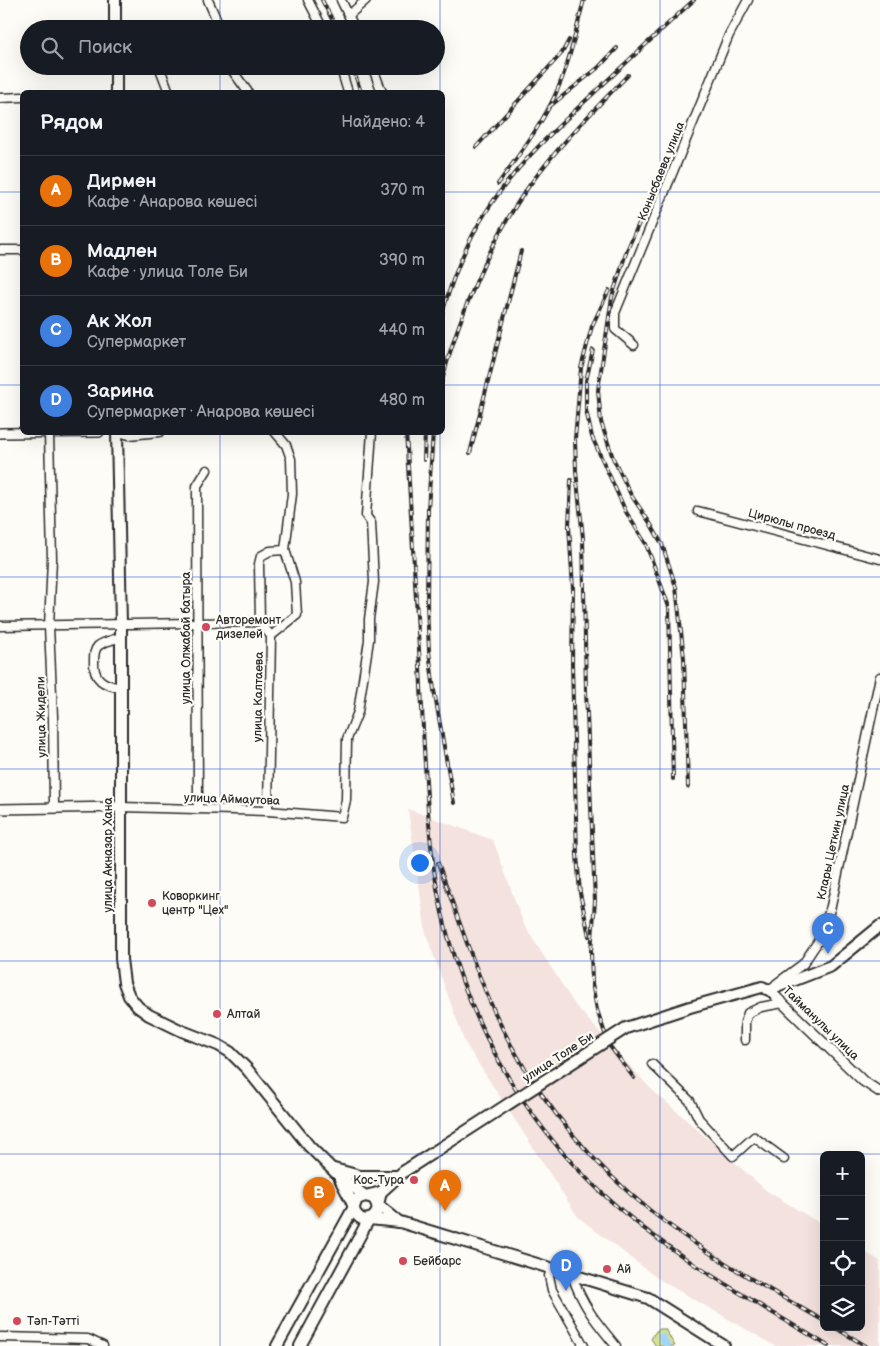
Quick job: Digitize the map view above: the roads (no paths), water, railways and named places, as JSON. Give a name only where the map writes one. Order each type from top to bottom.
[{"type":"main road","points":[[114,0],[115,20]]},
{"type":"main road","points":[[116,75],[116,90]]},
{"type":"main road","name":"улица Акназар Хана","points":[[117,435],[121,624],[121,958],[124,983],[129,996],[149,1016],[182,1032],[218,1045],[230,1052],[247,1069],[309,1146],[338,1175],[365,1196]]},
{"type":"main road","name":"улица Толе Би","points":[[381,1192],[400,1174],[626,1028],[690,1007],[765,988],[831,966],[880,926]]},
{"type":"main road","points":[[330,1167],[360,1176],[400,1174]]},
{"type":"main road","name":"улица Акназар Хана","points":[[338,1175],[354,1207]]},
{"type":"main road","points":[[278,1346],[357,1199],[381,1192],[375,1215],[369,1219],[300,1346]]},
{"type":"main road","points":[[365,1196],[373,1198],[378,1205],[400,1222]]},
{"type":"main road","points":[[354,1207],[357,1216],[361,1219],[400,1222],[648,1298],[724,1346]]},
{"type":"street","points":[[208,0],[217,20]]},
{"type":"street","points":[[308,0],[318,20]]},
{"type":"street","points":[[341,0],[351,20]]},
{"type":"street","points":[[349,16],[366,0]]},
{"type":"street","name":"Конысбаева улица","points":[[634,346],[614,329],[615,313],[729,35],[748,0]]},
{"type":"street","points":[[162,75],[168,90]]},
{"type":"street","points":[[236,75],[247,90]]},
{"type":"street","points":[[343,75],[347,90]]},
{"type":"street","points":[[375,75],[381,90]]},
{"type":"street","points":[[0,98],[20,97]]},
{"type":"street","points":[[0,250],[20,250]]},
{"type":"street","points":[[0,433],[20,433]]},
{"type":"street","name":"улица Жидели","points":[[49,435],[52,559],[49,626],[54,717],[54,807]]},
{"type":"street","points":[[271,636],[297,615],[295,582],[286,550],[292,494],[292,459],[286,445],[278,435]]},
{"type":"street","name":"улица Аймаутова","points":[[120,807],[268,810],[342,817],[346,800],[347,739],[358,712],[369,640],[369,619],[374,582],[371,523],[366,516],[372,435]]},
{"type":"street","name":"улица Олжабай батыра","points":[[198,809],[197,486],[207,470]]},
{"type":"street","name":"Цирюлы проезд","points":[[698,511],[880,560]]},
{"type":"street","points":[[0,626],[260,622],[258,564],[261,556],[270,551],[286,550]]},
{"type":"street","name":"улица Калтаева","points":[[260,622],[271,636],[268,810]]},
{"type":"street","points":[[120,637],[97,647],[94,669],[97,677],[104,683],[121,688]]},
{"type":"street","name":"Клары Цеткин улица","points":[[765,988],[803,964],[820,937],[826,922],[880,677]]},
{"type":"street","points":[[0,809],[120,807]]},
{"type":"street","name":"Тайманулы улица","points":[[765,988],[783,1003],[863,1081],[880,1092]]},
{"type":"street","points":[[745,1040],[745,1022],[748,1013],[761,1007],[783,1003]]},
{"type":"street","points":[[652,1064],[690,1101],[699,1119],[733,1156],[754,1137],[784,1159]]},
{"type":"street","points":[[551,1269],[549,1276],[552,1290],[584,1346]]},
{"type":"street","points":[[572,1275],[577,1291],[592,1318],[616,1346]]},
{"type":"street","points":[[0,1337],[88,1339],[103,1346]]},
{"type":"waterway","points":[[662,1337],[667,1346]]},
{"type":"railway","points":[[322,0],[332,20]]},
{"type":"railway","points":[[498,184],[547,112],[567,65],[584,0]]},
{"type":"railway","points":[[445,304],[472,236],[497,195],[523,163],[566,119],[694,0]]},
{"type":"railway","points":[[476,147],[562,53],[569,40]]},
{"type":"railway","points":[[549,107],[599,67],[617,48]]},
{"type":"railway","points":[[355,75],[360,90]]},
{"type":"railway","points":[[445,370],[457,331],[477,279],[515,207],[552,157],[628,75]]},
{"type":"railway","points":[[653,192],[627,250],[612,297],[598,390],[601,422],[613,458],[631,495],[662,544],[676,587],[684,658],[688,787]]},
{"type":"railway","points":[[470,453],[521,251]]},
{"type":"railway","points":[[609,290],[592,326],[581,368],[575,439],[576,471],[583,538],[586,691],[595,901],[591,951],[592,983],[597,1010],[609,1045],[634,1078]]},
{"type":"railway","points":[[593,350],[586,381],[586,410],[592,437],[626,512],[646,544],[669,607],[673,779]]},
{"type":"railway","points":[[406,435],[431,845],[438,894],[450,942],[466,990],[486,1035],[509,1079],[537,1120],[568,1159],[603,1194],[683,1257],[828,1346]]},
{"type":"railway","points":[[424,460],[425,435]]},
{"type":"railway","points":[[433,435],[428,509],[427,604],[429,651],[454,803]]},
{"type":"railway","points":[[571,480],[569,526],[573,589],[572,664],[577,855],[580,893],[589,936]]},
{"type":"railway","points":[[438,863],[480,978],[500,1023],[525,1068],[573,1135],[631,1195],[672,1227],[736,1270],[820,1319]]},
{"type":"railway","points":[[841,1331],[866,1346]]},
{"type":"place","name":"Авторемонт дизелей","points":[[206,627]]},
{"type":"place","name":"Коворкинг центр \"Цех\"","points":[[152,903]]},
{"type":"place","name":"Ак Жол","points":[[828,954]]},
{"type":"place","name":"Алтай","points":[[217,1014]]},
{"type":"place","name":"Кос-Тура","points":[[414,1180]]},
{"type":"place","name":"Дирмен","points":[[445,1211]]},
{"type":"place","name":"Мадлен","points":[[319,1218]]},
{"type":"place","name":"Бейбарс","points":[[403,1261]]},
{"type":"place","name":"Ай","points":[[607,1269]]},
{"type":"place","name":"Зарина","points":[[566,1291]]},
{"type":"place","name":"Тәп-Тәтті","points":[[17,1321]]}]
